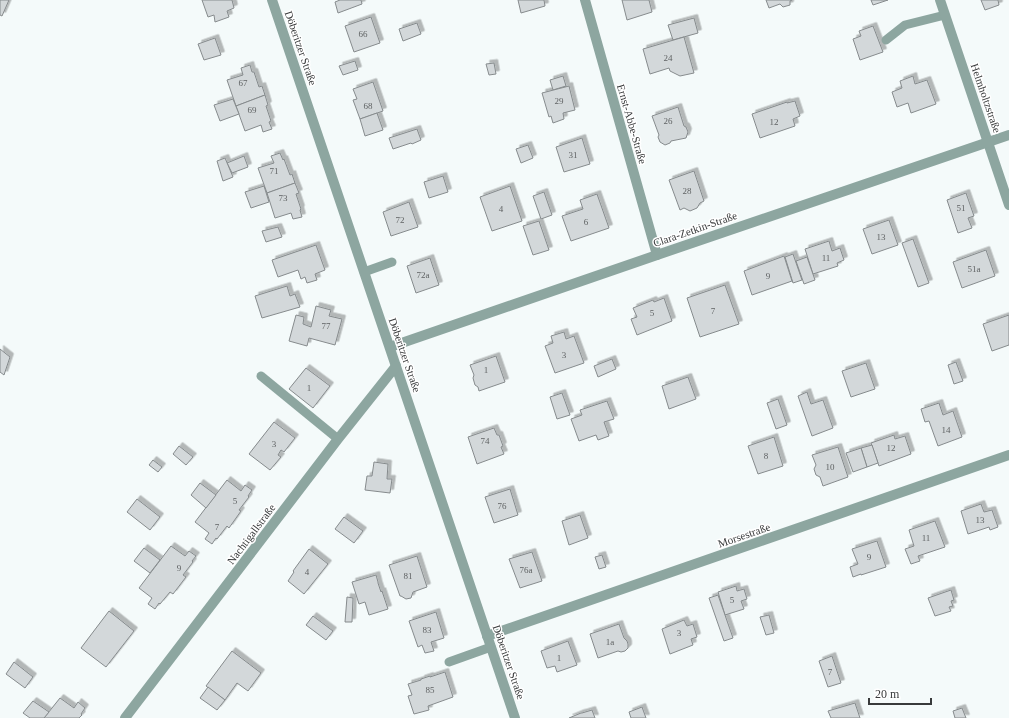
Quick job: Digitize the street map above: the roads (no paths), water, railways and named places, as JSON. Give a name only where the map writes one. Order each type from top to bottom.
[{"type":"street","name":"Döberitzer Straße","points":[[272,0],[515,718]]},
{"type":"street","name":"Ernst-Abbe-Straße","points":[[585,0],[657,255]]},
{"type":"street","name":"Helmholtzstraße","points":[[940,0],[1009,205]]},
{"type":"street","name":"Clara-Zetkin-Straße","points":[[390,348],[1009,135]]},
{"type":"street","name":"Nachtigallstraße","points":[[125,718],[338,439],[396,366]]},
{"type":"street","name":"Morsestraße","points":[[487,636],[1009,455]]},
{"type":"lane","points":[[886,40],[905,25],[945,15]]},
{"type":"lane","points":[[364,272],[392,262]]},
{"type":"lane","points":[[261,376],[338,439]]},
{"type":"lane","points":[[448,662],[491,647]]}]
